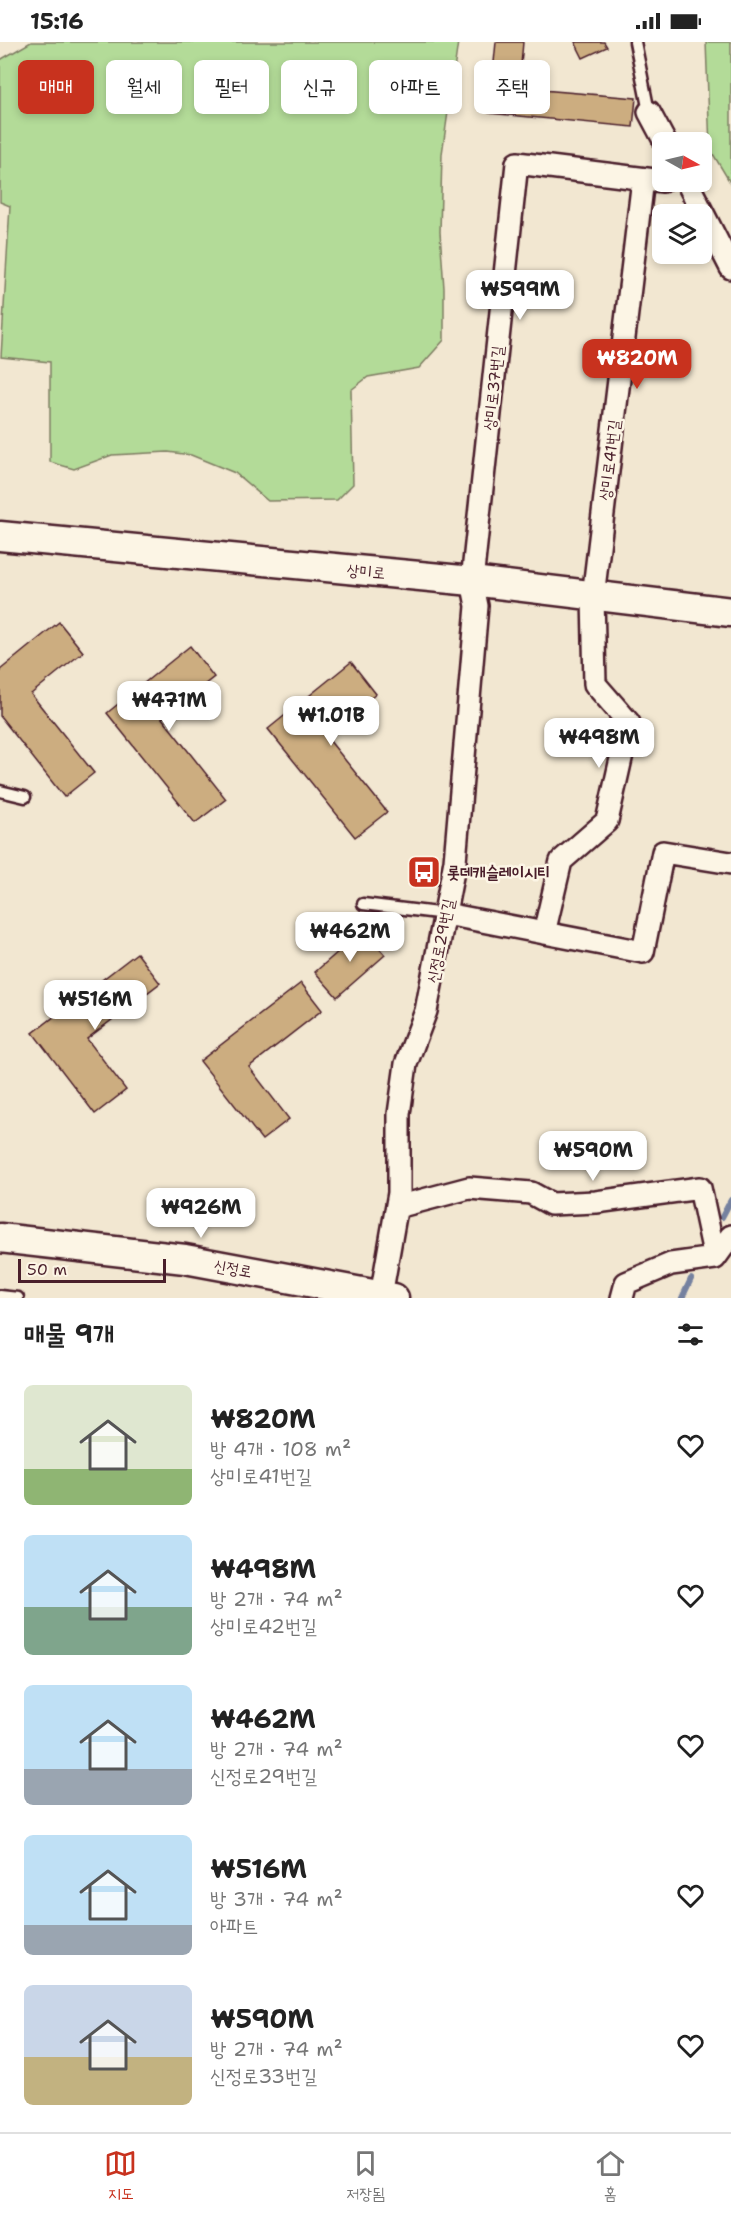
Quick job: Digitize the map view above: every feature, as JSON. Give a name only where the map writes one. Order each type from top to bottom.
[{"type":"street","points":[[649,112],[660,132]]},
{"type":"street","name":"상미로37번길","points":[[472,581],[517,163],[652,179]]},
{"type":"street","name":"상미로41번길","points":[[544,933],[561,861],[607,821],[629,723],[595,684],[593,597],[655,192]]},
{"type":"street","points":[[692,192],[731,268]]},
{"type":"street","name":"상미로","points":[[0,536],[472,581],[731,612]]},
{"type":"street","name":"신정로29번길","points":[[388,1297],[399,1193],[399,1114],[406,1064],[426,1011],[455,861],[477,606],[472,581]]},
{"type":"street","points":[[446,914],[643,952],[663,852],[731,863]]},
{"type":"street","points":[[396,1208],[469,1188],[531,1193],[551,1204],[596,1202],[700,1188],[715,1258]]},
{"type":"street","points":[[622,1298],[626,1283],[672,1264],[715,1258],[731,1236]]},
{"type":"street","name":"신정로","points":[[0,1238],[185,1259],[388,1297]]},
{"type":"lane","points":[[635,42],[649,112]]},
{"type":"lane","points":[[0,791],[26,797]]},
{"type":"lane","points":[[363,904],[446,914]]},
{"type":"lane","points":[[0,1296],[18,1298]]},
{"type":"green space","points":[[31,42],[458,42],[455,60],[369,60],[369,114],[448,114],[442,154],[440,232],[444,288],[444,340],[419,368],[368,377],[351,390],[353,484],[337,500],[268,501],[235,473],[191,455],[168,452],[112,455],[74,469],[50,462],[50,362],[1,357],[10,206],[0,202],[0,60]]},
{"type":"green space","points":[[706,42],[731,42],[731,184],[712,152],[712,132],[709,132]]},
{"type":"building","points":[[496,42],[523,42],[521,60],[494,60]]},
{"type":"building","points":[[575,42],[604,42],[607,47],[583,58]]},
{"type":"building","points":[[550,91],[636,98],[633,127],[499,114],[550,114]]},
{"type":"building","points":[[59,622],[83,652],[31,694],[94,773],[64,797],[0,716],[0,670]]},
{"type":"building","points":[[190,646],[214,677],[162,718],[226,799],[195,823],[107,713]]},
{"type":"building","points":[[351,662],[376,694],[325,735],[387,812],[355,837],[268,729]]},
{"type":"building","points":[[363,930],[385,955],[337,997],[315,972]]},
{"type":"building","points":[[137,953],[160,983],[87,1039],[126,1090],[95,1114],[33,1033]]},
{"type":"building","points":[[301,983],[322,1010],[249,1067],[289,1119],[262,1140],[200,1061]]},
{"type":"waterway","points":[[722,1217],[731,1200]]},
{"type":"waterway","points":[[682,1298],[691,1279]]},
{"type":"place","name":"롯데캐슬레이시티","points":[[424,872]]}]
